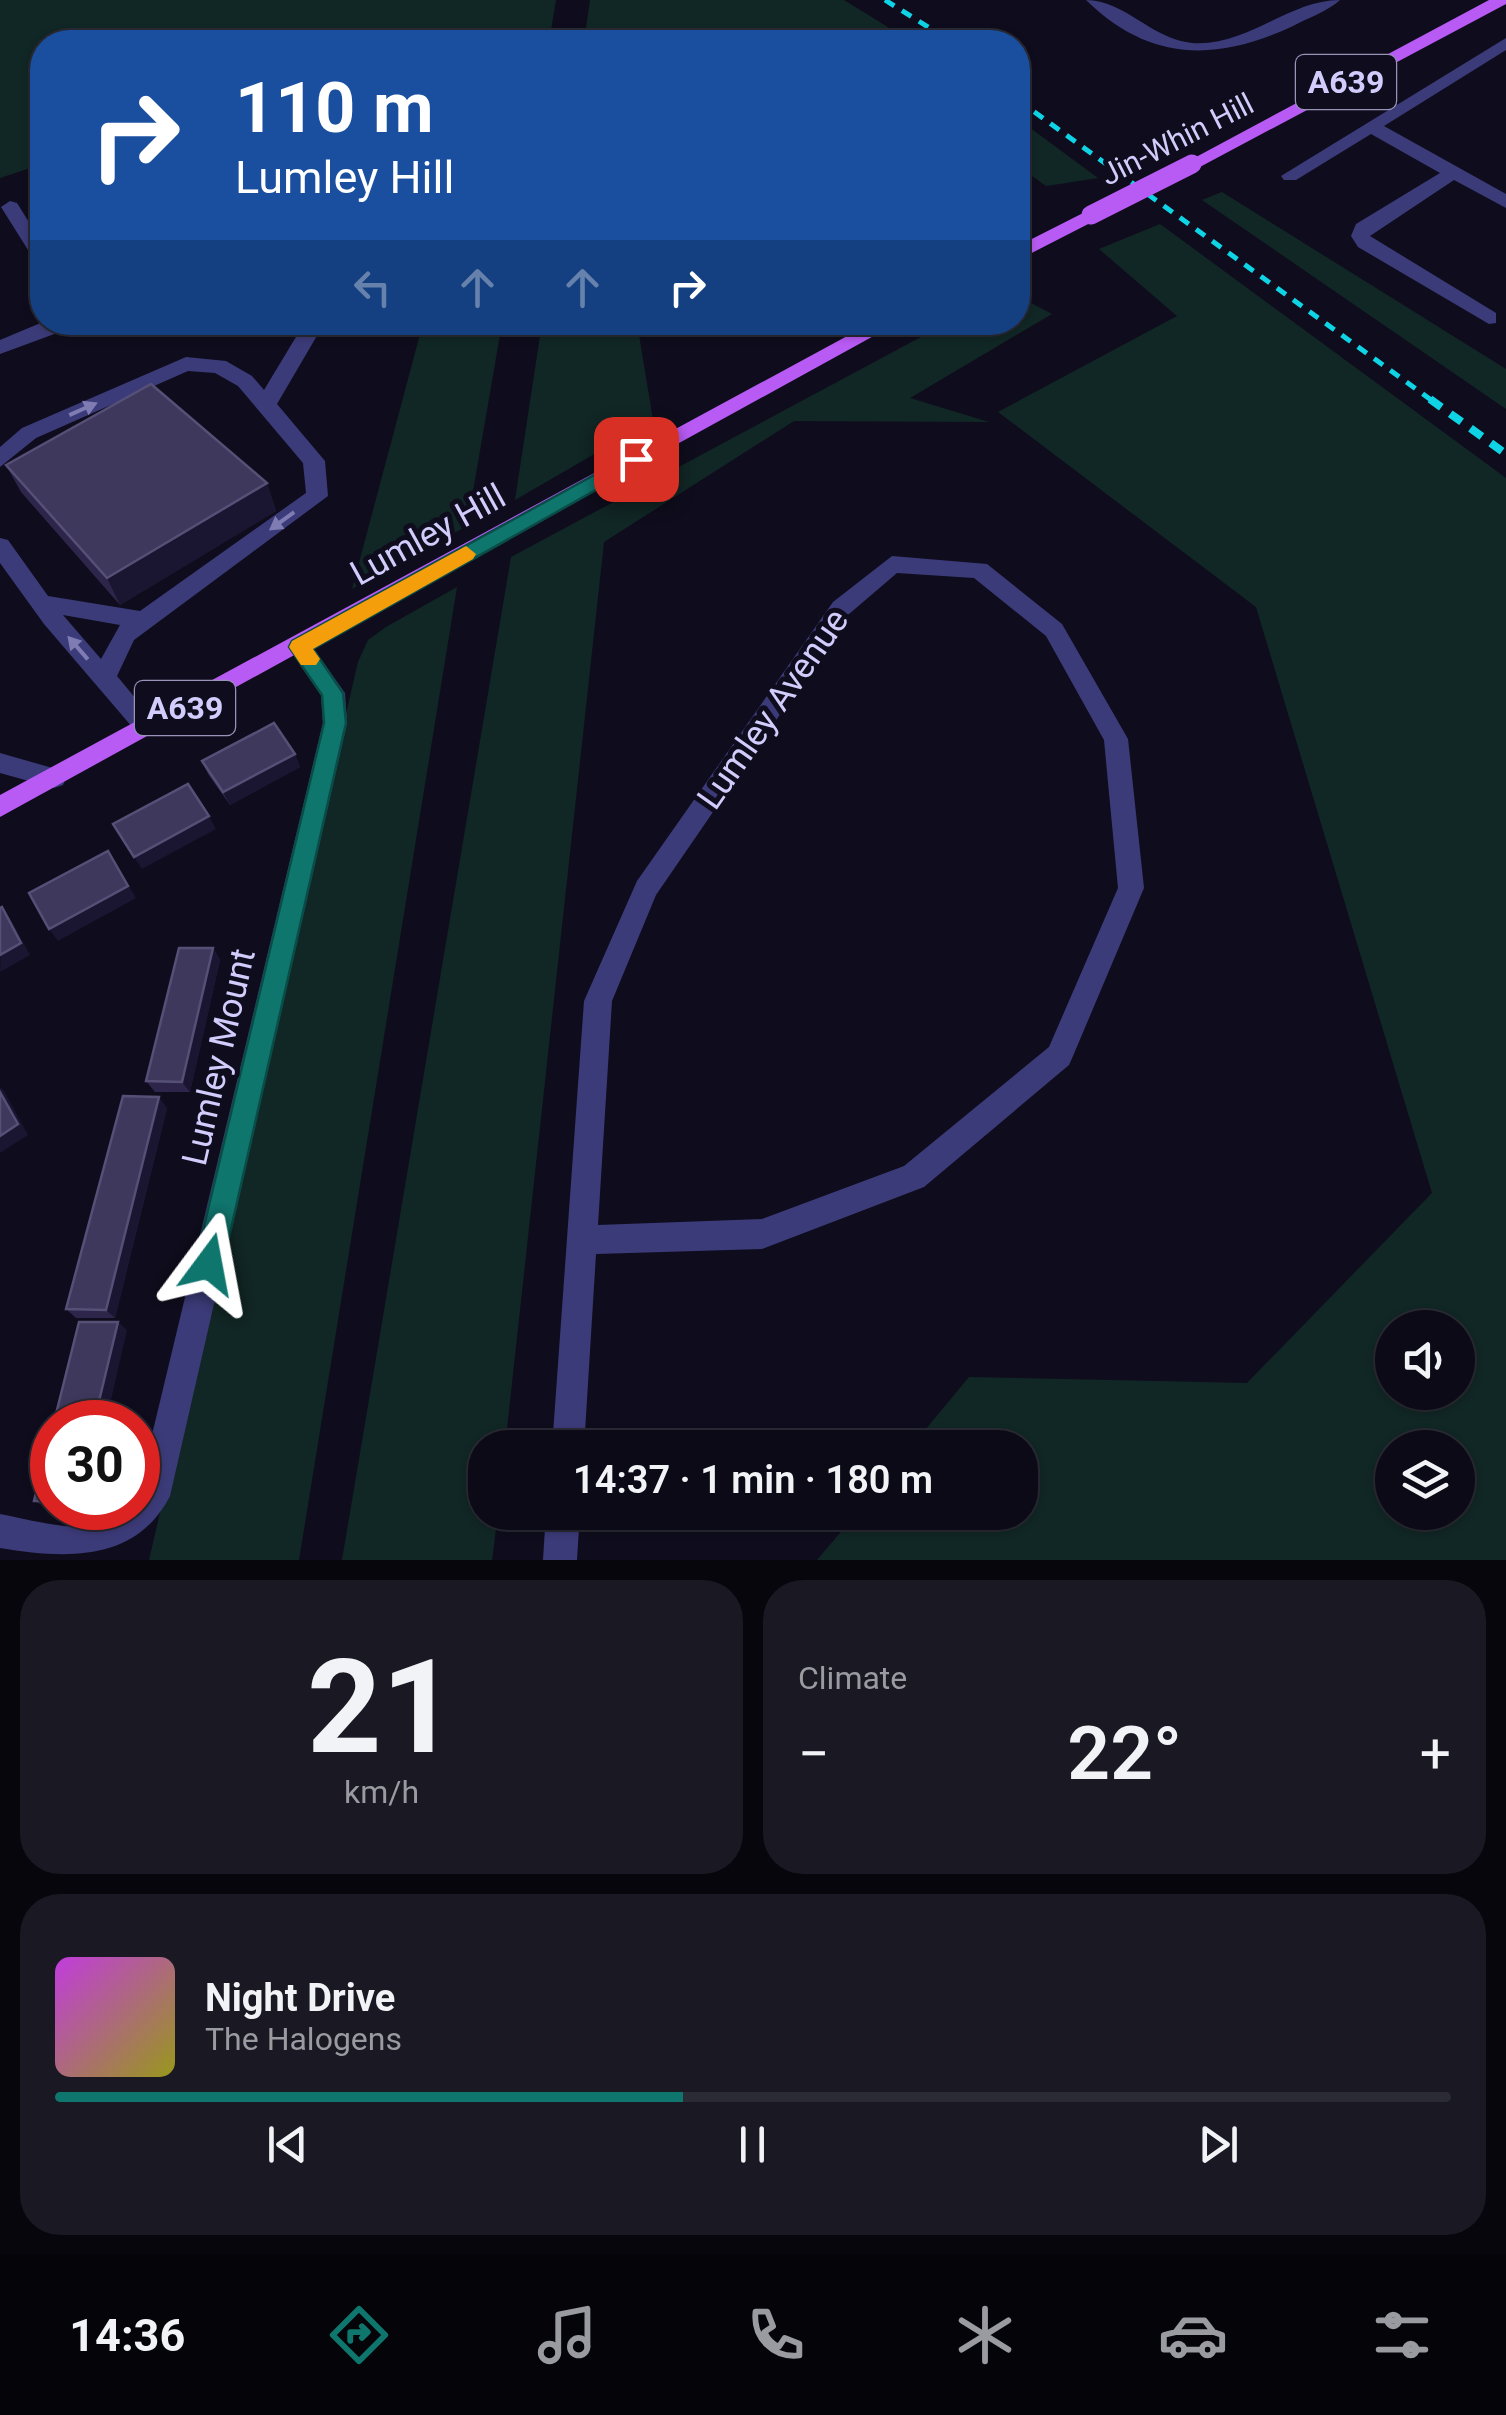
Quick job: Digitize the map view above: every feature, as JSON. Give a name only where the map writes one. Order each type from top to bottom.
[{"type":"main road","name":"Jin-Whin Hill","points":[[1030,248],[1501,0]]},
{"type":"main road","name":"Lumley Hill","points":[[0,808],[864,335]]},
{"type":"street","points":[[1094,0],[1165,42],[1214,49],[1241,42],[1332,0]]},
{"type":"street","points":[[1290,176],[1506,43]]},
{"type":"street","points":[[1372,126],[1506,202]]},
{"type":"street","points":[[1454,172],[1363,228],[1360,236],[1365,243],[1489,318]]},
{"type":"street","points":[[10,208],[30,239]]},
{"type":"street","points":[[0,347],[32,335]]},
{"type":"street","points":[[266,406],[308,335]]},
{"type":"street","points":[[0,459],[29,434],[186,364],[219,366],[245,381],[314,461],[317,496],[125,634],[104,678]]},
{"type":"street","points":[[0,546],[41,602],[148,728]]},
{"type":"street","name":"Lumley Avenue","points":[[569,1430],[598,1001],[646,889],[841,608],[892,564],[978,570],[1054,630],[1116,739],[1131,888],[1059,1056],[914,1176],[762,1234],[582,1240]]},
{"type":"street","points":[[41,602],[143,620]]},
{"type":"street","name":"Lumley Mount","points":[[0,1531],[84,1545],[110,1539],[137,1524],[154,1496],[335,723],[332,693],[300,647]]},
{"type":"street","points":[[0,764],[54,778]]},
{"type":"street","points":[[560,1560],[562,1530]]},
{"type":"green space","points":[[0,0],[556,0],[551,30],[30,30],[30,168],[0,178]]},
{"type":"green space","points":[[590,0],[844,0],[893,30],[586,30]]},
{"type":"green space","points":[[1030,128],[1098,178],[1046,186],[1030,175]]},
{"type":"green space","points":[[1222,192],[1506,369],[1506,409],[1202,200]]},
{"type":"green space","points":[[1160,224],[1506,478],[1506,1560],[817,1560],[843,1530],[1038,1530],[1038,1430],[925,1430],[969,1377],[1247,1383],[1432,1193],[1256,607],[998,412],[1177,316],[1099,249]]},
{"type":"green space","points":[[1030,302],[1052,314],[1030,327]]},
{"type":"green space","points":[[420,335],[500,335],[467,526],[352,589]]},
{"type":"green space","points":[[540,335],[639,335],[653,420],[515,500]]},
{"type":"green space","points":[[925,335],[1016,335],[910,398],[989,422],[794,421],[604,542],[507,1430],[468,1430],[468,1530],[496,1530],[492,1560],[342,1560],[511,557]]},
{"type":"green space","points":[[457,587],[299,1560],[149,1560],[156,1530],[160,1530],[160,1513],[358,662],[368,640]]},
{"type":"building","points":[[151,384],[267,483],[107,578],[6,465]]},
{"type":"building","points":[[274,723],[295,754],[223,792],[202,761]]},
{"type":"building","points":[[188,784],[209,816],[134,857],[113,824]]},
{"type":"building","points":[[108,851],[128,886],[49,929],[29,893]]},
{"type":"building","points":[[0,908],[21,943],[0,955]]},
{"type":"building","points":[[179,948],[213,948],[182,1082],[146,1081]]},
{"type":"building","points":[[0,1092],[18,1124],[0,1136]]},
{"type":"building","points":[[123,1096],[159,1097],[106,1310],[66,1309]]},
{"type":"building","points":[[79,1322],[118,1322],[99,1400],[60,1400]]},
{"type":"railway","points":[[885,0],[933,30]]},
{"type":"railway","points":[[1030,109],[1434,402]]},
{"type":"railway","points":[[1430,399],[1506,454]]},
{"type":"slow traffic","points":[[309,659],[300,647],[466,554]]},
{"type":"route","points":[[209,1264],[335,723],[332,693],[300,647],[636,459]]}]
